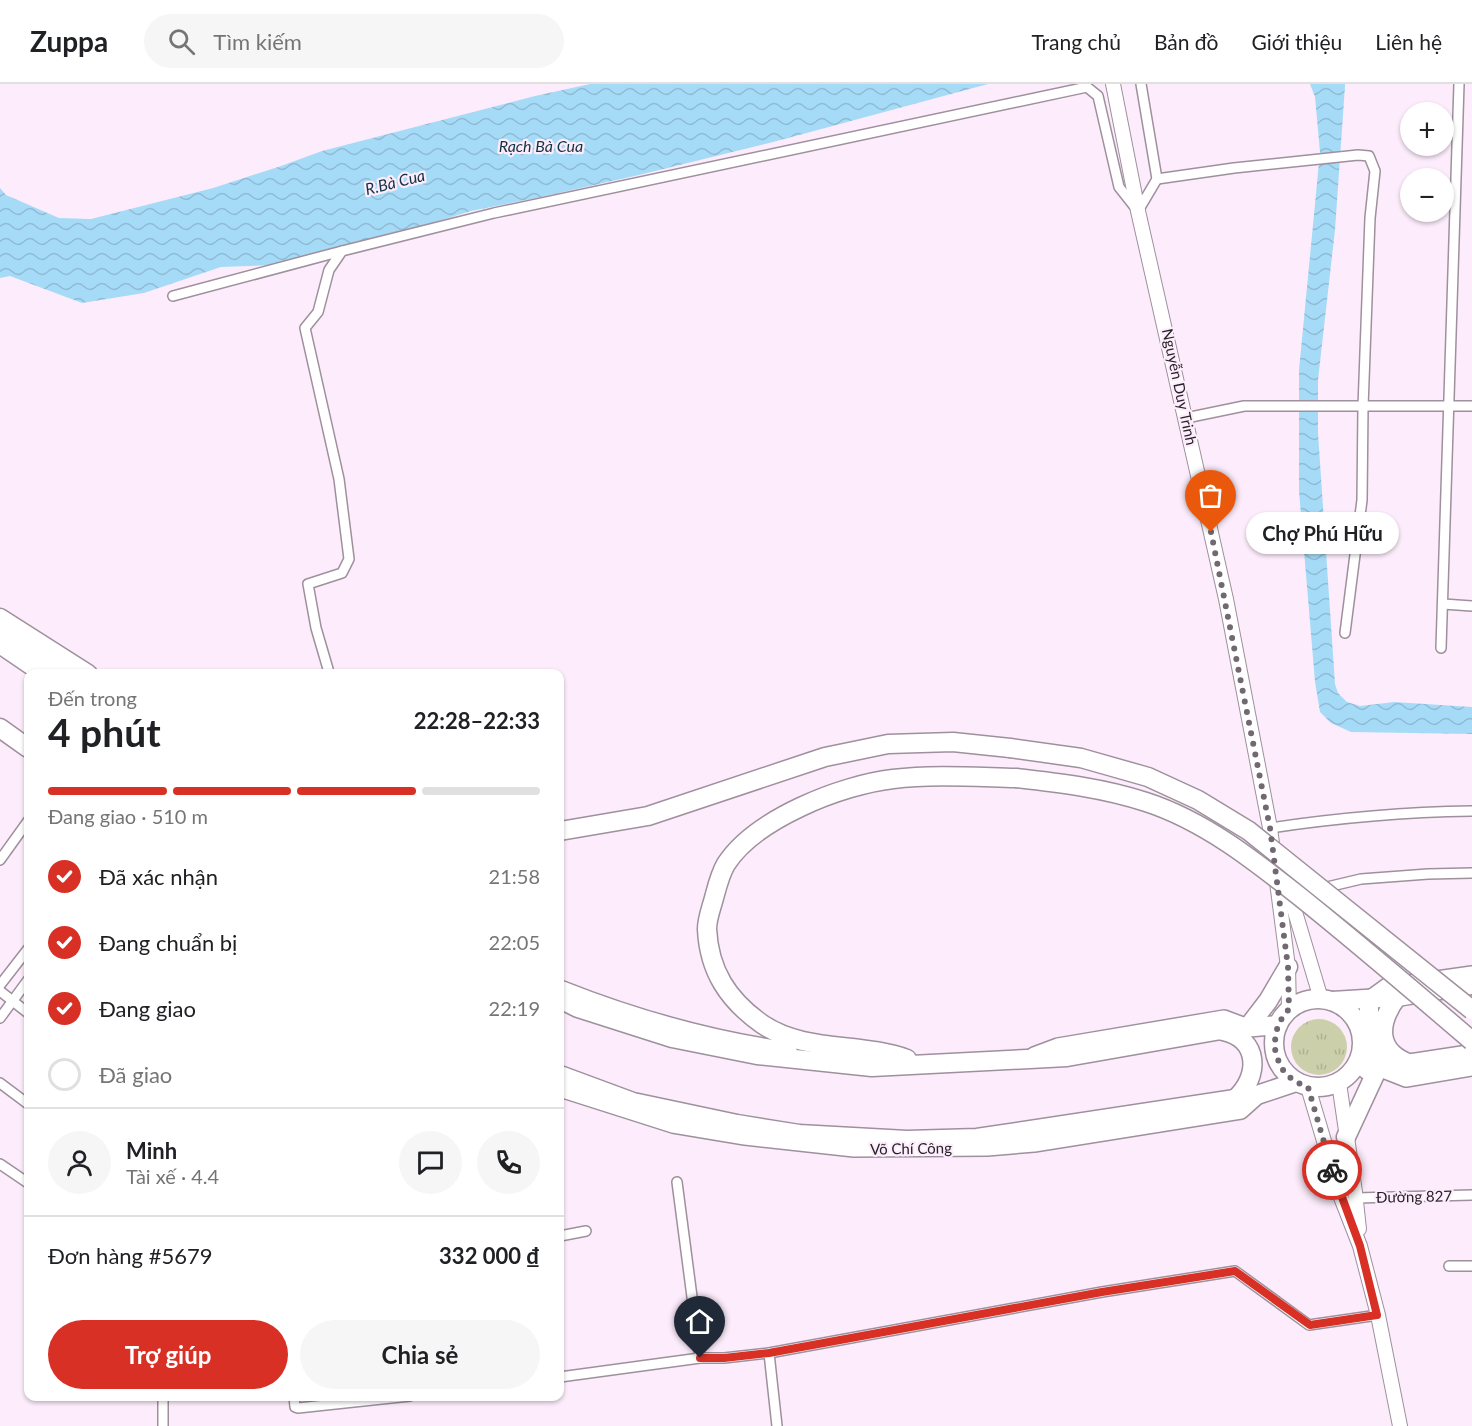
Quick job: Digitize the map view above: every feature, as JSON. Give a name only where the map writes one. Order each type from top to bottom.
[{"type":"highway","points":[[0,618],[80,669]]},
{"type":"highway","points":[[0,644],[37,669]]},
{"type":"highway","points":[[0,728],[24,745]]},
{"type":"highway","points":[[564,830],[648,816],[825,757],[888,744],[954,742],[1081,758],[1148,777],[1198,800],[1249,831],[1472,1010]]},
{"type":"highway","points":[[917,1064],[888,1053],[826,1046],[790,1037],[763,1024],[736,1002],[719,979],[708,951],[707,922],[726,864],[758,831],[786,814],[856,787],[892,779],[956,776],[1016,778],[1086,787],[1146,802],[1182,817],[1260,865],[1343,931],[1472,1041]]},
{"type":"highway","points":[[1248,1027],[1268,1001],[1288,967]]},
{"type":"highway","points":[[1472,985],[1396,997],[1299,1003],[1289,1009],[1278,1024],[1274,1046],[1280,1066],[1302,1084],[1324,1088],[1346,1077],[1378,1068],[1472,1054]]},
{"type":"highway","points":[[1396,997],[1383,1021],[1383,1036],[1388,1050],[1398,1059],[1411,1064]]},
{"type":"highway","points":[[1346,1137],[1378,1068],[1369,1035],[1369,999]]},
{"type":"highway","points":[[1326,1000],[1343,1006],[1359,1025],[1362,1049],[1359,1061],[1346,1077]]},
{"type":"highway","points":[[564,1001],[578,1008],[672,1038],[757,1055],[872,1066],[993,1061],[1027,1057],[1067,1057],[1221,1030],[1278,1024]]},
{"type":"highway","points":[[1248,1027],[1257,1039],[1264,1058],[1264,1077],[1260,1094]]},
{"type":"highway","points":[[1221,1030],[1240,1037],[1245,1043],[1252,1062],[1253,1068],[1249,1083],[1235,1099]]},
{"type":"highway","name":"Võ Chí Công","points":[[564,1076],[633,1102],[737,1124],[799,1134],[907,1140],[934,1144],[1235,1099],[1302,1084]]},
{"type":"main road","name":"Nguyễn Duy Trinh","points":[[1113,85],[1138,211],[1226,599],[1270,828],[1288,967],[1289,1009]]},
{"type":"main road","points":[[0,631],[54,669]]},
{"type":"main road","name":"Nguyễn Duy Trinh","points":[[1270,828],[1326,1000]]},
{"type":"main road","points":[[1369,999],[1387,986],[1472,974]]},
{"type":"main road","points":[[564,990],[598,1003],[685,1029],[752,1045],[917,1064]]},
{"type":"main road","points":[[1027,1057],[1058,1046],[1224,1018],[1248,1027]]},
{"type":"main road","points":[[1378,1068],[1406,1079],[1472,1068]]},
{"type":"main road","points":[[1346,1077],[1346,1137],[1356,1198],[1360,1246]]},
{"type":"main road","points":[[1302,1084],[1360,1246],[1400,1426]]},
{"type":"main road","name":"Võ Chí Công","points":[[564,1090],[673,1125],[808,1146],[854,1149],[934,1144],[987,1148],[1034,1144],[1241,1111],[1260,1094]]},
{"type":"street","points":[[173,296],[494,213],[1087,87],[1098,96],[1119,187],[1138,211],[1156,179],[1141,84]]},
{"type":"street","points":[[1441,648],[1459,84]]},
{"type":"street","points":[[1156,179],[1302,160],[1369,156],[1375,171],[1370,218],[1362,500],[1345,633]]},
{"type":"street","points":[[328,669],[316,628],[308,584],[342,573],[349,559],[339,479],[305,328],[318,312],[329,270],[342,251]]},
{"type":"street","points":[[1186,418],[1244,406],[1289,404],[1363,407],[1472,406]]},
{"type":"street","points":[[1443,604],[1472,606]]},
{"type":"street","points":[[1270,828],[1320,820],[1472,811]]},
{"type":"street","points":[[0,860],[24,827]]},
{"type":"street","points":[[1289,892],[1330,887],[1361,879],[1472,873]]},
{"type":"street","points":[[0,985],[24,954]]},
{"type":"street","points":[[0,1018],[24,986]]},
{"type":"street","points":[[0,991],[24,1010]]},
{"type":"street","points":[[0,1083],[24,1101]]},
{"type":"street","points":[[0,1164],[24,1180]]},
{"type":"street","points":[[677,1182],[700,1358]]},
{"type":"street","name":"Đường 827","points":[[1356,1198],[1472,1195]]},
{"type":"street","points":[[564,1235],[586,1231]]},
{"type":"street","points":[[1449,1266],[1472,1266]]},
{"type":"street","points":[[564,1376],[700,1358],[769,1353],[1102,1292],[1235,1271],[1310,1325],[1377,1315]]},
{"type":"street","points":[[769,1353],[777,1426]]},
{"type":"street","points":[[163,1401],[163,1426]]},
{"type":"street","points":[[294,1401],[295,1407],[298,1408],[363,1401]]},
{"type":"green space","points":[[1313,1019],[1325,1019],[1335,1023],[1343,1031],[1347,1047],[1343,1063],[1335,1071],[1325,1075],[1313,1075],[1303,1071],[1295,1063],[1291,1053],[1291,1041],[1295,1031],[1303,1023]]},
{"type":"water","name":"Rạch Bà Cua","points":[[590,84],[988,84],[777,141],[639,175],[471,211],[277,265],[221,267],[144,293],[82,303],[10,276],[0,278],[0,188],[6,195],[59,218],[91,219],[213,188],[322,151]]},
{"type":"water","points":[[1310,84],[1345,84],[1335,230],[1318,380],[1318,433],[1335,684],[1338,693],[1347,702],[1360,706],[1394,702],[1472,707],[1472,734],[1351,732],[1331,723],[1320,712],[1315,682],[1299,491],[1299,370],[1320,152],[1315,97]]},
{"type":"way so far","points":[[1211,532],[1270,828],[1288,967],[1289,1009],[1278,1024],[1274,1046],[1280,1066],[1287,1075],[1308,1087],[1332,1170]]},
{"type":"place","name":"Chợ Phú Hữu","points":[[1211,532]]},
{"type":"route","points":[[700,1358],[769,1353],[1102,1292],[1235,1271],[1310,1325],[1377,1315],[1360,1246],[1332,1170]]},
{"type":"water label","name":"R.Bà Cua","points":[[395,182]]}]
